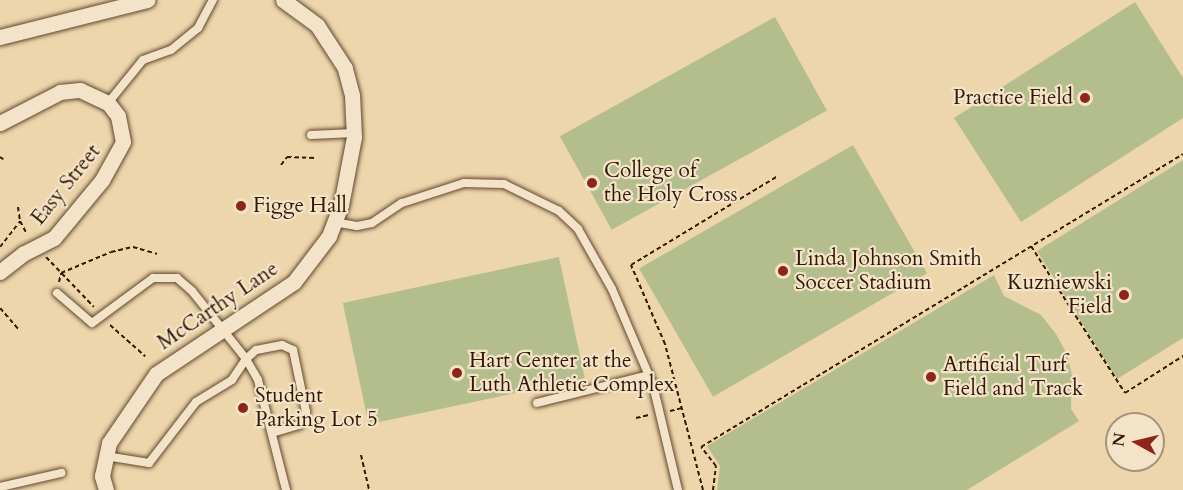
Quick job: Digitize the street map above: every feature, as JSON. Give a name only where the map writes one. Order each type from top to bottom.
[{"type":"street","points":[[0,37],[147,0]]},
{"type":"street","name":"McCarthy Lane","points":[[106,490],[102,476],[109,443],[156,374],[220,329],[294,282],[314,259],[334,222],[350,173],[354,133],[352,95],[341,60],[317,25],[283,0]]},
{"type":"street","points":[[0,123],[60,92],[80,90],[108,103]]},
{"type":"street","name":"Easy Street","points":[[0,272],[24,253],[38,249],[71,218],[118,156],[123,130],[108,103]]},
{"type":"lane","points":[[108,103],[143,60],[171,50],[198,28],[213,0]]},
{"type":"lane","points":[[311,135],[354,133]]},
{"type":"lane","points":[[334,222],[357,226],[372,223],[402,203],[464,183],[504,184],[559,211],[578,230],[612,289],[649,375],[678,490]]},
{"type":"lane","points":[[57,293],[92,323],[153,278],[177,278],[192,291],[246,359],[258,380],[286,490]]},
{"type":"lane","points":[[106,456],[148,463],[196,402],[232,380],[246,359],[256,350],[282,345],[293,350],[306,412],[300,425],[272,433]]},
{"type":"lane","points":[[537,403],[649,375]]},
{"type":"lane","points":[[0,487],[61,473]]},
{"type":"path","points":[[713,490],[716,466],[701,447],[1183,154]]},
{"type":"path","points":[[280,165],[287,157],[316,158]]},
{"type":"path","points":[[703,490],[665,344],[631,265],[778,176]]},
{"type":"path","points":[[18,207],[20,221],[38,249],[90,303]]},
{"type":"path","points":[[0,248],[20,221]]},
{"type":"path","points":[[1031,246],[1125,393],[1183,356]]},
{"type":"path","points":[[61,273],[111,252],[133,247],[157,254]]},
{"type":"path","points":[[57,293],[61,273]]},
{"type":"path","points":[[0,308],[18,329]]},
{"type":"path","points":[[113,328],[145,356]]},
{"type":"path","points":[[666,412],[681,408]]},
{"type":"path","points":[[636,418],[650,415]]},
{"type":"path","points":[[361,454],[369,490]]},
{"type":"path","points":[[698,490],[701,483]]},
{"type":"green space","name":"Practice Field","points":[[1135,2],[1183,78],[1183,118],[1021,222],[954,118]]},
{"type":"green space","points":[[775,17],[827,111],[612,230],[560,136]]},
{"type":"green space","name":"Linda Johnson Smith Soccer Stadium","points":[[853,145],[927,273],[713,397],[639,269]]},
{"type":"green space","name":"Kuzniewski Field","points":[[1183,160],[1183,338],[1117,379],[1037,251]]},
{"type":"green space","points":[[559,257],[585,378],[369,424],[343,303]]},
{"type":"green space","points":[[994,275],[1004,296],[1041,315],[1056,334],[1067,354],[1072,375],[1071,409],[1079,421],[967,490],[717,490],[720,466],[707,446]]},
{"type":"place","name":"Practice Field","points":[[1085,98]]},
{"type":"place","name":"College of the Holy Cross","points":[[592,183]]},
{"type":"place","name":"Figge Hall","points":[[241,206]]},
{"type":"place","name":"Linda Johnson Smith Soccer Stadium","points":[[783,271]]},
{"type":"place","name":"Kuzniewski Field","points":[[1124,295]]},
{"type":"place","name":"Hart Center at the Luth Athletic Complex","points":[[457,373]]},
{"type":"place","name":"Artificial Turf Field and Track","points":[[931,377]]},
{"type":"place","name":"Student Parking Lot 5","points":[[243,408]]}]
